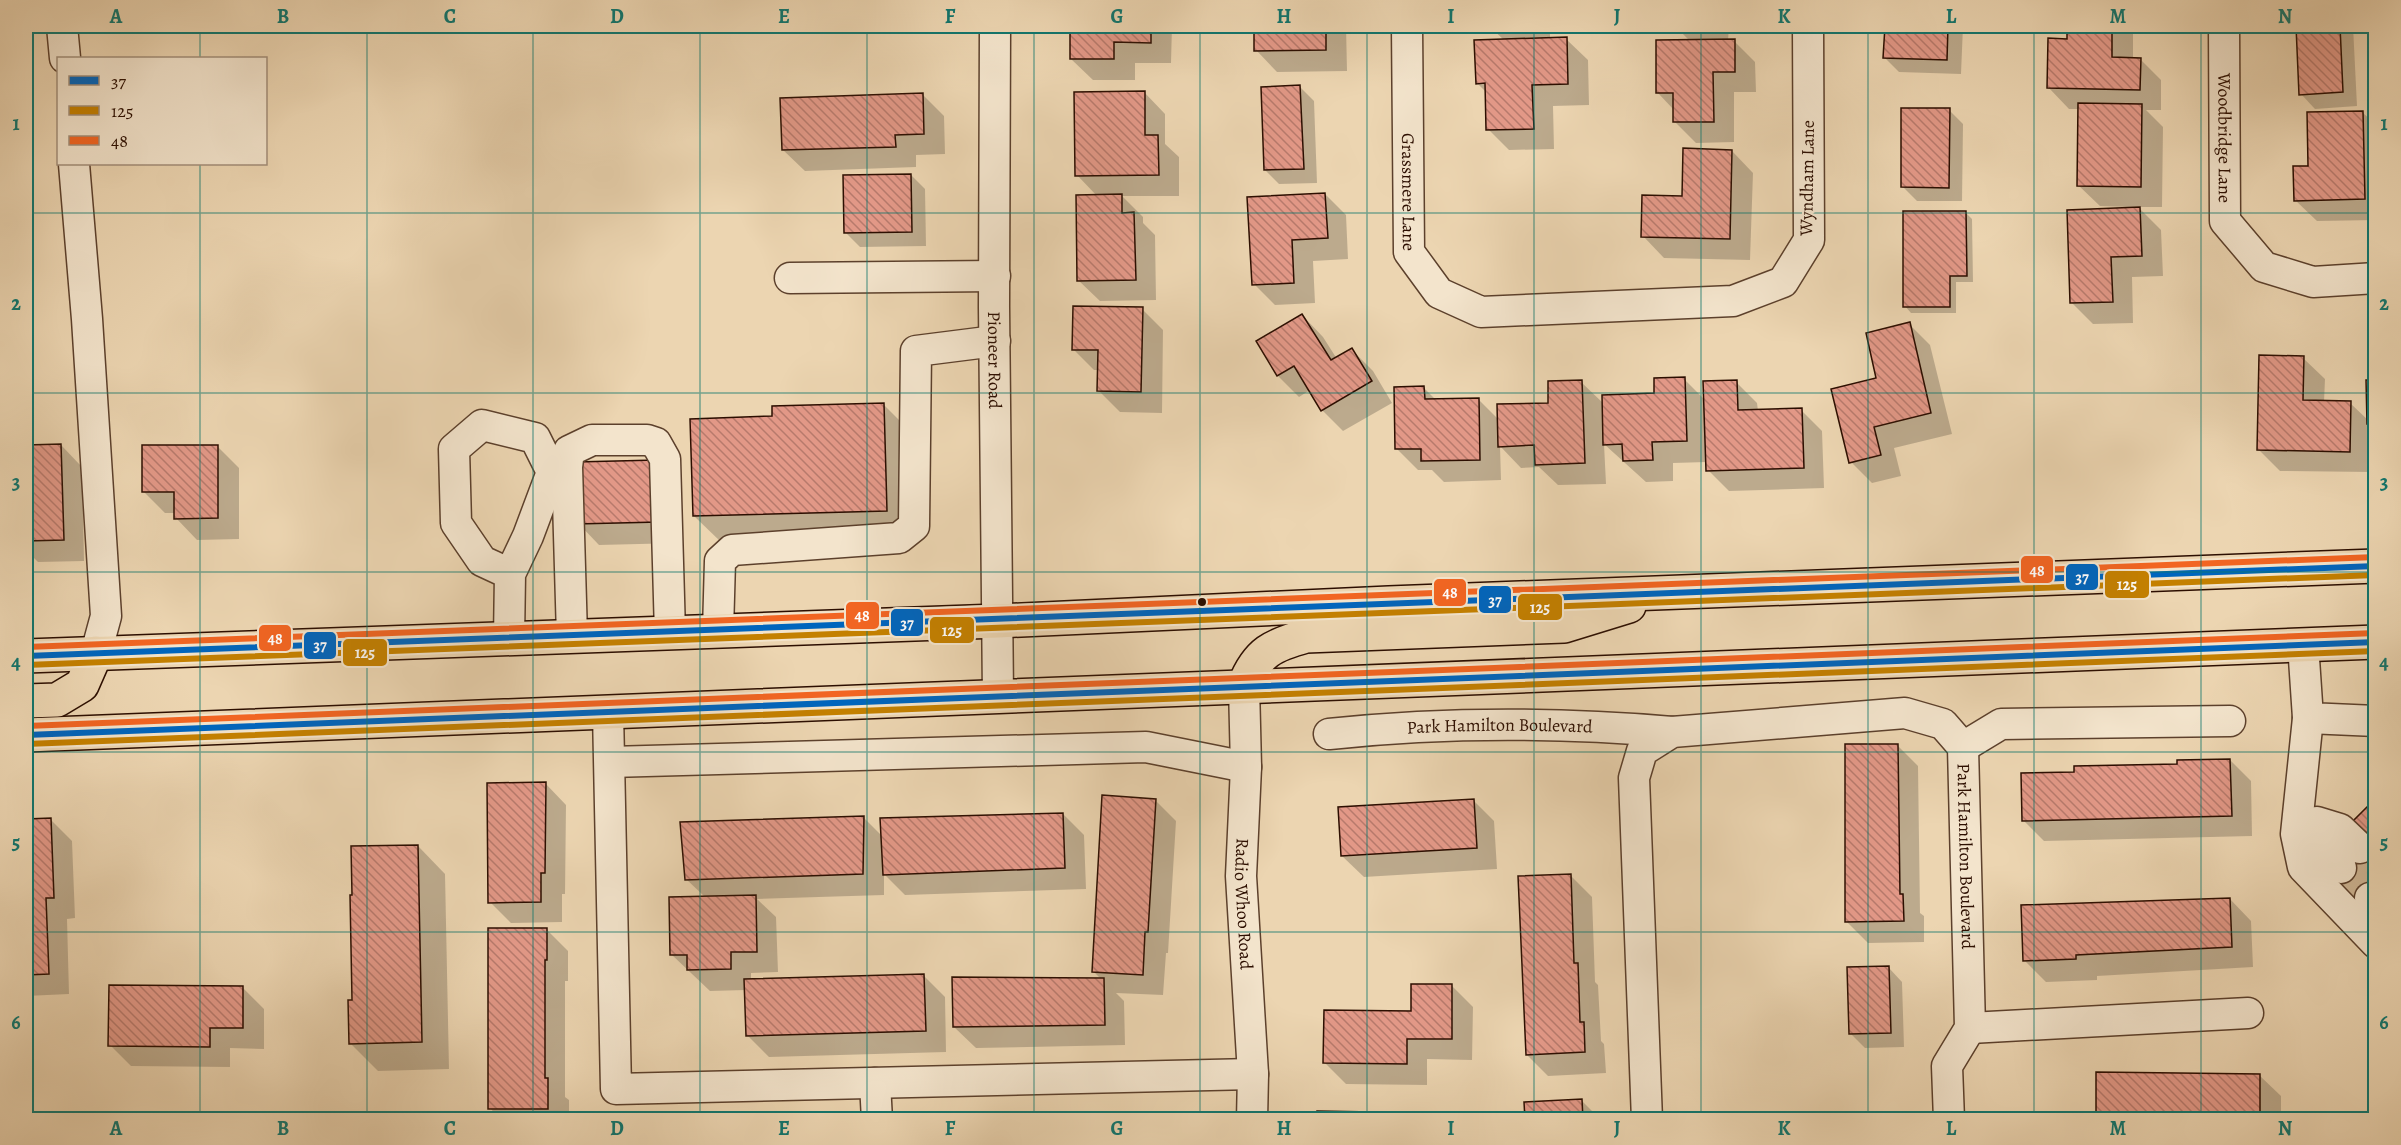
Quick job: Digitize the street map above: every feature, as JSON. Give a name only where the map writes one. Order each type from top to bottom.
[{"type":"main road","points":[[26,656],[998,621],[1674,592],[2376,566]]},
{"type":"main road","points":[[1244,686],[1258,658],[1276,644],[1306,636],[1564,626],[1674,592]]},
{"type":"main road","points":[[26,735],[2376,642]]},
{"type":"main road","points":[[26,701],[57,700],[82,685],[96,653]]},
{"type":"street","points":[[62,26],[65,57]]},
{"type":"street","name":"Pioneer Road","points":[[995,26],[998,696]]},
{"type":"street","name":"Grassmere Lane","points":[[1407,26],[1409,252],[1439,293],[1481,312],[1599,307]]},
{"type":"street","name":"Wyndham Lane","points":[[1599,307],[1733,301],[1782,282],[1809,240],[1808,26]]},
{"type":"street","name":"Woodbridge Lane","points":[[2224,26],[2225,221],[2264,267],[2313,282],[2376,278]]},
{"type":"street","points":[[74,165],[87,319],[106,616],[96,653]]},
{"type":"street","points":[[790,278],[995,276]]},
{"type":"street","points":[[718,631],[720,561],[732,550],[899,538],[914,526],[916,351],[995,341]]},
{"type":"street","points":[[509,639],[510,574],[528,536],[552,472],[535,438],[482,425],[454,450],[456,523],[482,561],[510,574]]},
{"type":"street","points":[[572,636],[567,467],[569,451],[592,440],[647,440],[656,443],[665,459],[670,633]]},
{"type":"street","points":[[2303,644],[2308,718],[2308,811],[2296,834],[2303,867],[2376,943]]},
{"type":"street","name":"Radio Whoo Road","points":[[1244,686],[1246,767],[1241,876],[1253,1074],[1251,1119]]},
{"type":"street","points":[[608,712],[615,1089],[1253,1074]]},
{"type":"street","name":"Park Hamilton Boulevard","points":[[1329,734],[1383,728],[1466,724],[1600,726],[1672,732],[1905,713],[1943,724],[1963,747],[1970,1028]]},
{"type":"street","points":[[2308,718],[2376,721]]},
{"type":"street","points":[[1963,747],[2001,724],[2230,721]]},
{"type":"street","name":"Park Hamilton Boulevard","points":[[1647,1119],[1635,778],[1642,751],[1672,732]]},
{"type":"street","points":[[610,762],[1146,747],[1246,767]]},
{"type":"street","points":[[2308,811],[2351,858]]},
{"type":"street","points":[[1949,1119],[1947,1066],[1970,1028],[2248,1013]]},
{"type":"street","points":[[875,1083],[877,1119]]},
{"type":"building","points":[[1070,26],[1151,26],[1151,43],[1114,42],[1114,59],[1070,59]]},
{"type":"building","points":[[1254,26],[1326,26],[1326,50],[1254,51]]},
{"type":"building","points":[[1885,26],[1948,26],[1947,60],[1883,58]]},
{"type":"building","points":[[2067,26],[2112,26],[2112,57],[2141,58],[2140,90],[2047,88],[2048,38],[2067,39]]},
{"type":"building","points":[[2296,26],[2340,26],[2343,92],[2299,95]]},
{"type":"building","points":[[1567,37],[1568,84],[1532,85],[1534,129],[1486,130],[1485,83],[1476,84],[1474,40]]},
{"type":"building","points":[[1735,39],[1735,72],[1713,72],[1714,122],[1673,122],[1673,93],[1656,93],[1656,40]]},
{"type":"building","points":[[1300,85],[1304,169],[1264,170],[1261,87]]},
{"type":"building","points":[[1145,91],[1145,135],[1158,135],[1159,175],[1075,176],[1074,92]]},
{"type":"building","points":[[923,93],[924,134],[895,135],[896,147],[782,150],[780,98]]},
{"type":"building","points":[[2078,103],[2142,104],[2141,187],[2077,186]]},
{"type":"building","points":[[1901,108],[1950,108],[1949,188],[1901,187]]},
{"type":"building","points":[[2363,111],[2365,199],[2294,201],[2293,166],[2308,166],[2307,112]]},
{"type":"building","points":[[1683,148],[1732,150],[1730,239],[1641,237],[1642,195],[1682,196]]},
{"type":"building","points":[[911,174],[912,232],[844,233],[843,175]]},
{"type":"building","points":[[1325,193],[1328,238],[1292,240],[1294,283],[1252,285],[1247,197]]},
{"type":"building","points":[[1122,194],[1122,213],[1134,212],[1136,280],[1077,281],[1076,195]]},
{"type":"building","points":[[2140,207],[2142,256],[2111,257],[2113,302],[2070,303],[2067,210]]},
{"type":"building","points":[[1903,211],[1966,211],[1967,276],[1950,276],[1950,307],[1903,307]]},
{"type":"building","points":[[1073,306],[1143,307],[1141,392],[1097,391],[1098,350],[1072,350]]},
{"type":"building","points":[[1302,314],[1331,360],[1352,348],[1372,381],[1321,411],[1294,366],[1277,376],[1256,341]]},
{"type":"building","points":[[1910,322],[1931,413],[1874,427],[1881,455],[1849,463],[1831,389],[1876,378],[1866,333]]},
{"type":"building","points":[[2259,355],[2304,356],[2303,400],[2351,401],[2350,452],[2257,450]]},
{"type":"building","points":[[1685,377],[1687,441],[1652,442],[1653,460],[1623,461],[1622,444],[1603,445],[1602,395],[1654,393],[1654,378]]},
{"type":"building","points":[[1582,380],[1585,463],[1535,465],[1534,445],[1498,447],[1497,404],[1548,403],[1548,381]]},
{"type":"building","points":[[1737,380],[1738,410],[1802,408],[1804,468],[1706,471],[1703,381]]},
{"type":"building","points":[[2366,380],[2376,380],[2376,424],[2367,424]]},
{"type":"building","points":[[1424,386],[1425,399],[1479,398],[1480,460],[1421,461],[1421,449],[1395,449],[1394,387]]},
{"type":"building","points":[[884,403],[887,511],[693,516],[690,419],[772,416],[772,406]]},
{"type":"building","points":[[61,444],[64,540],[26,541],[26,445]]},
{"type":"building","points":[[142,445],[218,445],[218,518],[174,519],[174,492],[142,492]]},
{"type":"building","points":[[657,460],[659,522],[576,524],[575,462]]},
{"type":"building","points":[[1845,744],[1898,744],[1900,894],[1903,894],[1904,921],[1845,922]]},
{"type":"building","points":[[2230,759],[2232,816],[2022,821],[2021,773],[2074,772],[2074,766],[2177,764],[2177,760]]},
{"type":"building","points":[[546,782],[545,873],[541,873],[541,902],[488,903],[487,783]]},
{"type":"building","points":[[1102,795],[1156,799],[1148,932],[1145,932],[1143,975],[1092,972]]},
{"type":"building","points":[[2376,798],[2376,892],[2365,903],[2335,874],[2348,826]]},
{"type":"building","points":[[1474,799],[1477,848],[1341,856],[1338,807]]},
{"type":"building","points":[[1063,813],[1065,868],[883,875],[880,818]]},
{"type":"building","points":[[864,816],[863,874],[685,880],[680,822]]},
{"type":"building","points":[[51,818],[54,898],[46,898],[49,974],[26,975],[26,819]]},
{"type":"building","points":[[418,845],[422,1042],[349,1044],[348,1000],[352,1000],[351,846]]},
{"type":"building","points":[[1571,874],[1574,963],[1578,963],[1580,1022],[1584,1022],[1585,1052],[1526,1055],[1518,876]]},
{"type":"building","points":[[756,895],[757,952],[731,952],[731,969],[687,970],[687,955],[670,955],[669,897]]},
{"type":"building","points":[[2230,898],[2232,947],[2076,955],[2076,959],[2023,961],[2021,905]]},
{"type":"building","points":[[488,928],[547,928],[545,1078],[548,1078],[548,1109],[488,1109]]},
{"type":"building","points":[[1889,966],[1891,1033],[1849,1034],[1847,967]]},
{"type":"building","points":[[924,974],[926,1031],[746,1036],[744,979]]},
{"type":"building","points":[[952,977],[1104,978],[1105,1025],[953,1027]]},
{"type":"building","points":[[1411,984],[1452,984],[1452,1039],[1407,1039],[1407,1064],[1323,1063],[1324,1010],[1411,1011]]},
{"type":"building","points":[[109,985],[243,986],[243,1028],[210,1028],[210,1047],[108,1046]]},
{"type":"building","points":[[2096,1072],[2260,1074],[2260,1120],[2096,1120]]},
{"type":"building","points":[[1582,1099],[1583,1120],[1525,1120],[1524,1102]]},
{"type":"building","points":[[1317,1111],[1373,1112],[1373,1120],[1317,1120]]},
{"type":"building","points":[[2072,1112],[2073,1120],[2024,1120],[2023,1113]]},
{"type":"tunnel","points":[[2360,848],[2376,863]]},
{"type":"tunnel","points":[[2341,868],[2370,898]]},
{"type":"transit line","name":"48","points":[[26,647],[2376,557]]},
{"type":"transit line","name":"37","points":[[26,656],[2376,566]]},
{"type":"transit line","name":"125","points":[[26,665],[2376,575]]},
{"type":"transit line","name":"48","points":[[26,726],[2376,633]]},
{"type":"transit line","name":"37","points":[[26,735],[2376,642]]},
{"type":"transit line","name":"125","points":[[26,744],[2376,651]]}]
